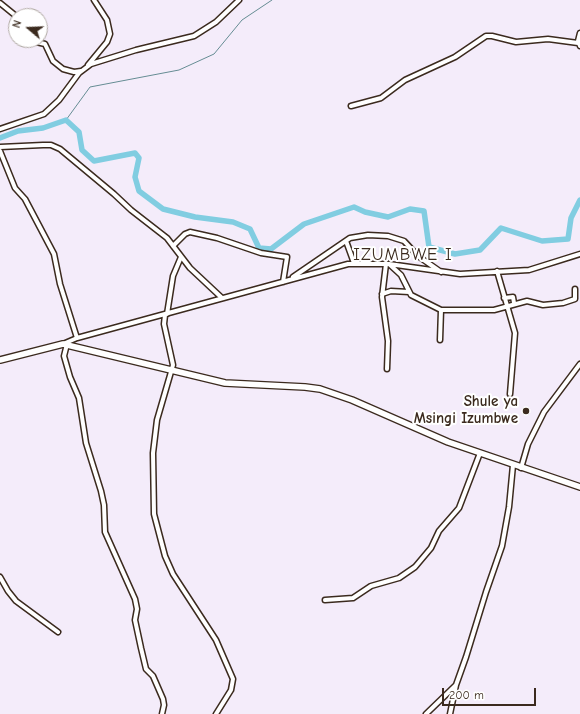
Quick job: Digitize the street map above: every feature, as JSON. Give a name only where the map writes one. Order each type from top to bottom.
[{"type":"main road","points":[[0,360],[65,344],[235,385],[305,387],[320,389],[352,400],[448,442],[580,487]]},
{"type":"street","points":[[86,67],[107,42],[110,34],[107,20],[94,0]]},
{"type":"street","points":[[0,129],[14,123],[36,118],[48,111],[86,67],[100,60],[194,36],[216,22],[239,0]]},
{"type":"street","points":[[0,3],[8,10]]},
{"type":"street","points":[[351,106],[381,98],[405,80],[455,57],[486,36],[516,42],[548,40],[579,45],[580,33]]},
{"type":"street","points":[[47,48],[53,61],[63,69],[74,72],[82,70]]},
{"type":"street","points":[[0,143],[7,147]]},
{"type":"street","points":[[0,147],[42,145],[56,147],[167,238],[201,280],[222,298]]},
{"type":"street","points":[[0,151],[13,184],[25,199],[54,254],[60,284],[77,338]]},
{"type":"street","points":[[173,246],[185,234],[190,232],[221,239],[261,253],[287,257],[283,282]]},
{"type":"street","points":[[290,279],[346,241],[363,235],[396,237],[404,241],[418,256],[443,273]]},
{"type":"street","points":[[346,241],[354,263]]},
{"type":"street","points":[[162,714],[164,705],[163,699],[153,676],[146,669],[140,648],[135,620],[137,609],[135,599],[105,532],[104,505],[86,443],[80,402],[64,356],[65,344],[77,338],[330,268],[354,263],[387,264],[443,273],[460,274],[530,270],[580,254]]},
{"type":"street","points":[[181,257],[173,276],[164,323],[173,363],[172,371],[156,420],[153,453],[154,514],[165,556],[173,574],[216,640],[233,679],[231,690],[216,714]]},
{"type":"street","points":[[387,264],[399,273],[409,292],[414,297],[441,310],[491,310],[514,303],[527,301],[546,305],[567,303],[575,299],[575,289]]},
{"type":"street","points":[[387,264],[382,294],[388,345],[387,369]]},
{"type":"street","points":[[497,271],[515,333],[510,394]]},
{"type":"street","points":[[382,294],[391,291],[409,292]]},
{"type":"street","points":[[504,298],[513,297],[514,303]]},
{"type":"street","points":[[440,340],[441,310]]},
{"type":"street","points":[[521,468],[528,444],[544,412],[580,364]]},
{"type":"street","points":[[325,600],[353,598],[371,586],[402,577],[415,567],[430,548],[439,531],[459,508],[480,454]]},
{"type":"street","points":[[450,714],[456,686],[502,546],[508,515],[513,465]]},
{"type":"street","points":[[0,577],[9,593],[16,601],[58,632]]},
{"type":"street","points":[[426,714],[456,686]]},
{"type":"waterway","points":[[66,120],[90,87],[179,70],[214,54],[242,20],[272,0]]},
{"type":"waterway","points":[[0,138],[18,131],[43,128],[66,120],[79,132],[82,150],[94,161],[135,153],[139,158],[135,177],[139,191],[163,209],[195,217],[233,222],[250,229],[259,248],[271,249],[304,224],[354,207],[365,212],[388,217],[410,209],[424,211],[429,247],[455,254],[480,250],[501,228],[542,241],[568,239],[571,218],[580,200]]},
{"type":"place","name":"Shule ya Msingi Izumbwe","points":[[526,411]]},
{"type":"district","name":"IZUMBWE I","points":[[403,255]]}]
